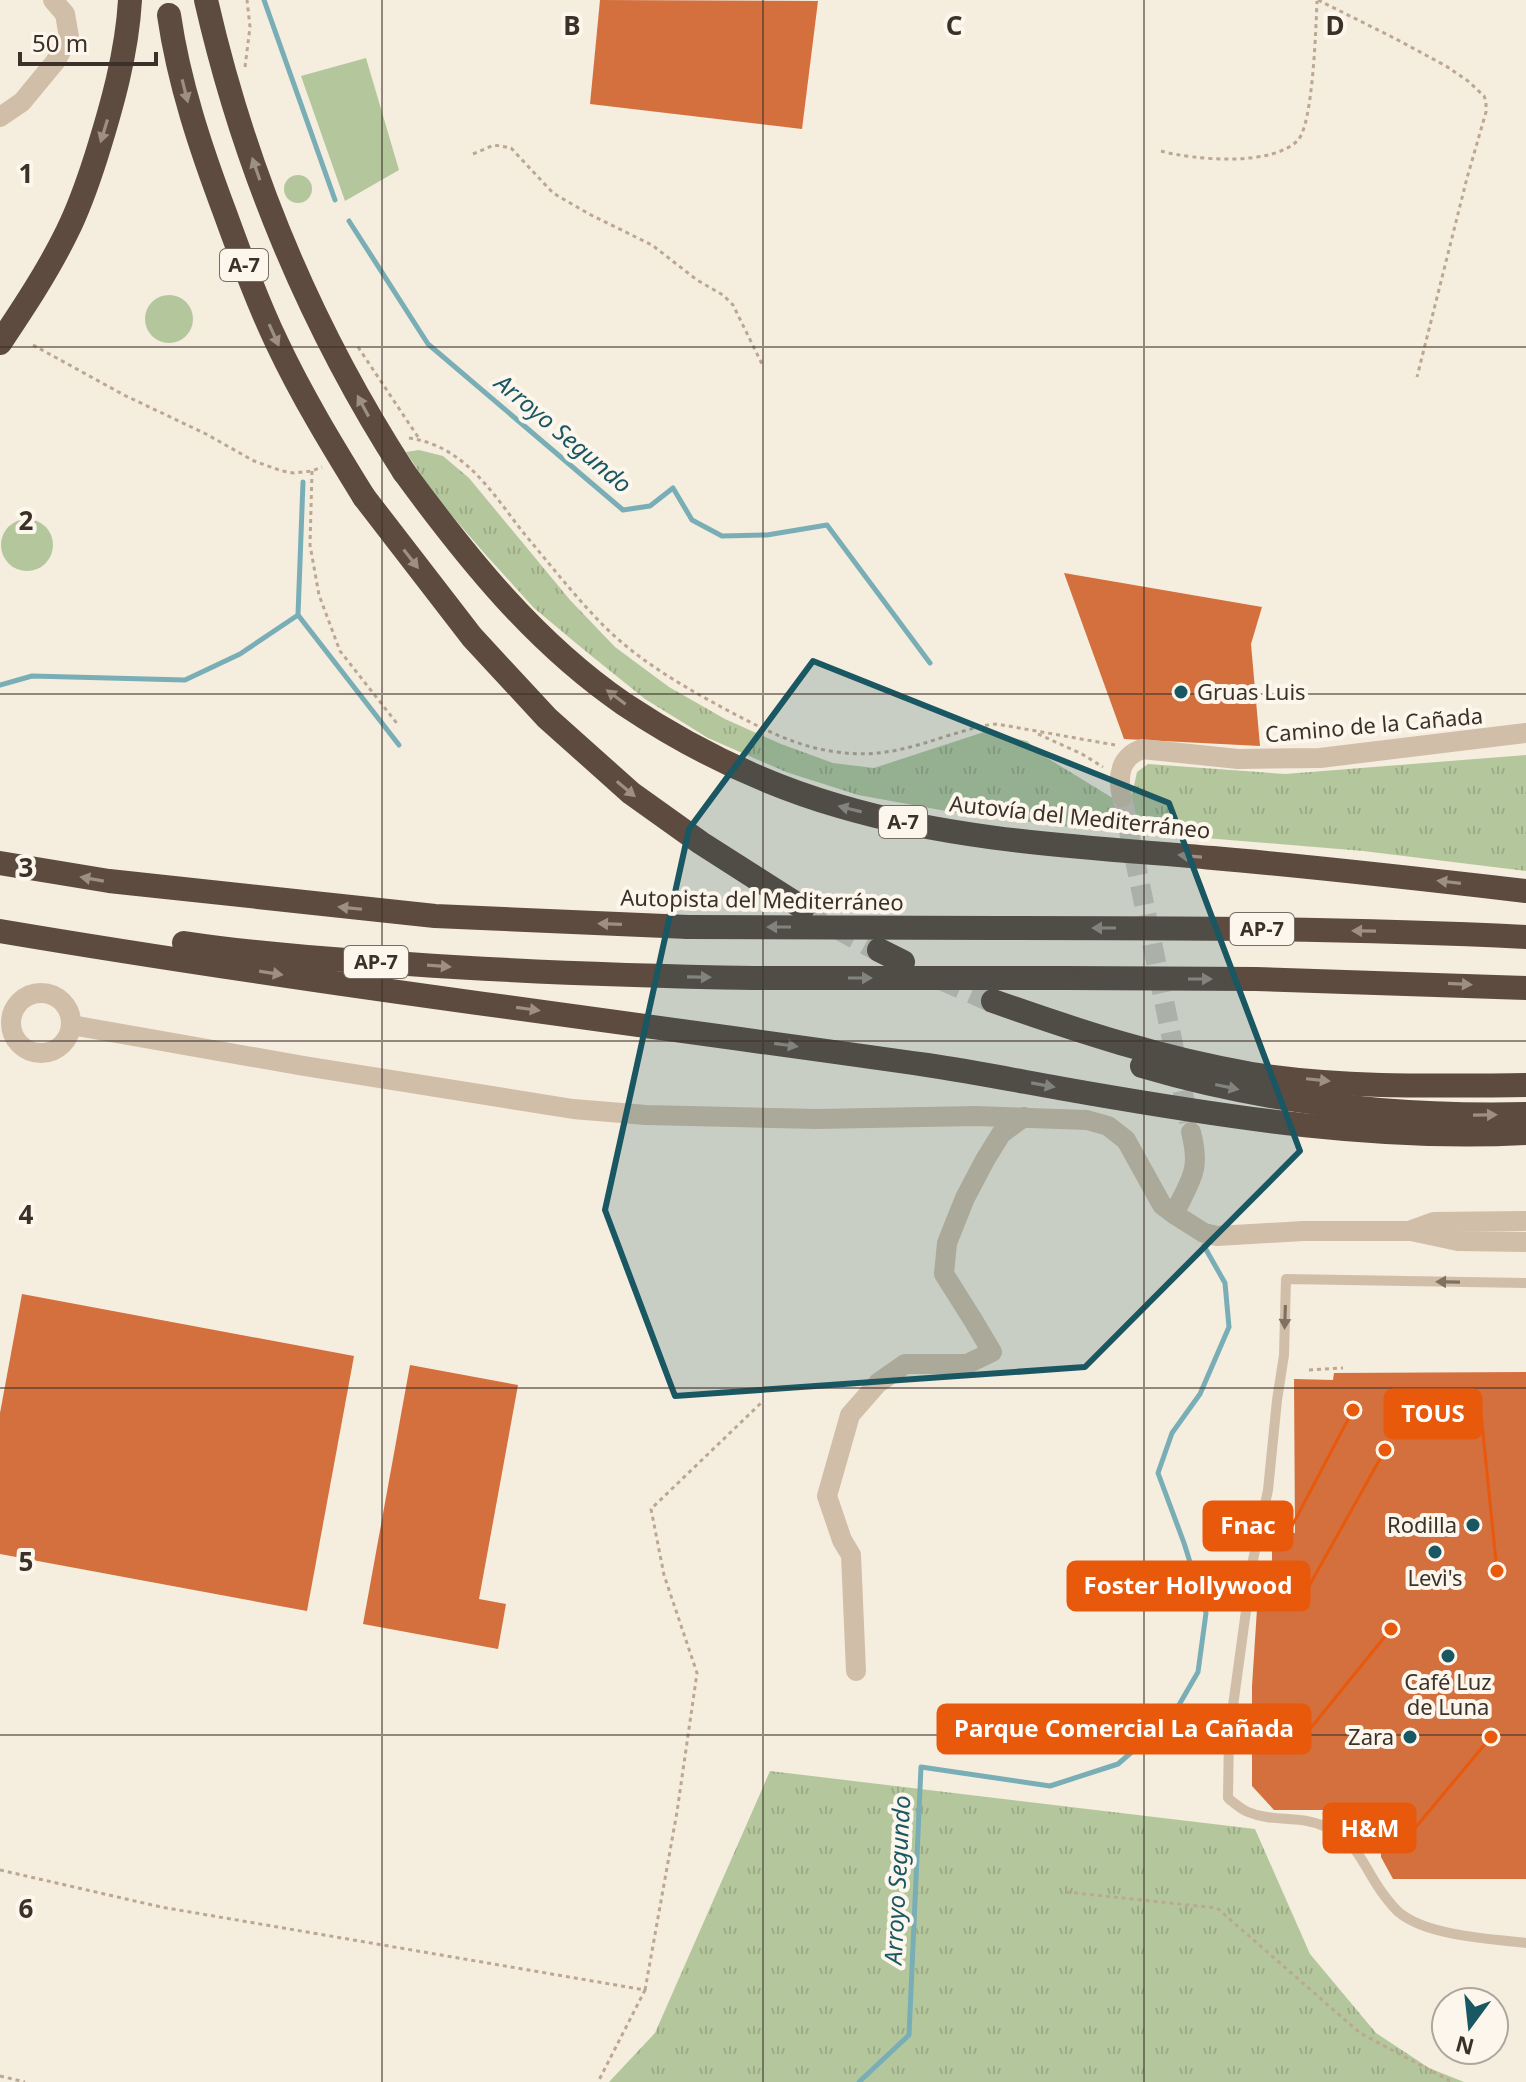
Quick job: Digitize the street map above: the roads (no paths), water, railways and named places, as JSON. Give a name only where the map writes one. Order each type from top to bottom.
[{"type":"highway","points":[[0,343],[35,290],[68,230],[87,183],[123,59],[130,0]]},
{"type":"highway","name":"Autovía del Mediterráneo","points":[[206,0],[244,135],[296,273],[319,325],[371,421],[404,472],[477,568],[525,621],[622,702],[677,737],[728,764],[855,810],[916,825],[1048,844],[1382,874],[1526,891]]},
{"type":"highway","name":"A-7","points":[[168,7],[173,45],[198,141],[251,284],[278,345],[331,444],[364,497],[472,637],[547,718],[631,793],[701,843],[803,908]]},
{"type":"highway","name":"Autopista del Mediterráneo","points":[[0,863],[125,883],[435,916],[688,927],[1221,928],[1526,937]]},
{"type":"highway","name":"AP-7","points":[[0,916],[206,946],[341,960],[598,975],[1256,979],[1526,988]]},
{"type":"highway","points":[[0,931],[322,981],[933,1066],[1093,1094],[1326,1128],[1478,1135],[1526,1133]]},
{"type":"highway","points":[[879,950],[903,962]]},
{"type":"highway","points":[[993,1001],[1155,1054],[1252,1074],[1353,1084],[1526,1085]]},
{"type":"highway","points":[[1078,1031],[1124,1061],[1225,1087],[1386,1112],[1526,1114]]},
{"type":"street","points":[[0,117],[22,102],[55,62],[69,37],[65,14],[53,0]]},
{"type":"street","name":"Camino de la Cañada","points":[[1121,793],[1119,778],[1122,766],[1130,755],[1142,749],[1238,759],[1320,758],[1526,733]]},
{"type":"street","points":[[44,993],[57,997],[67,1007],[71,1025],[61,1046],[50,1052],[32,1052],[20,1046],[6,1015],[30,995],[44,993]]},
{"type":"street","points":[[71,1025],[573,1109],[646,1115],[817,1119],[976,1116],[1087,1120],[1108,1126],[1126,1140],[1162,1205],[1204,1233],[1217,1236],[1303,1231],[1411,1231],[1448,1239],[1526,1242]]},
{"type":"street","points":[[856,1671],[851,1555],[842,1540],[827,1496],[850,1415],[878,1383],[905,1364],[967,1364],[992,1352],[944,1274],[947,1243],[985,1160],[1001,1134],[1024,1117]]},
{"type":"street","points":[[1174,1214],[1194,1173],[1197,1154],[1191,1132]]},
{"type":"street","points":[[1411,1231],[1434,1222],[1526,1221]]},
{"type":"street","points":[[1448,1239],[1478,1230],[1526,1230]]},
{"type":"lane","points":[[1448,1239],[1526,1251]]},
{"type":"lane","points":[[1526,1283],[1286,1279],[1284,1355],[1268,1490],[1253,1560],[1229,1735],[1228,1798],[1247,1812],[1302,1819],[1345,1838],[1401,1914],[1424,1926],[1463,1936],[1526,1943]]},
{"type":"waterway","name":"Arroyo Segundo","points":[[264,0],[335,200]]},
{"type":"waterway","name":"Arroyo Segundo","points":[[349,221],[428,344],[623,510],[650,506],[673,488],[692,520],[722,536],[767,535],[827,525],[930,663]]},
{"type":"waterway","points":[[0,685],[32,676],[185,680],[240,654],[298,615],[303,482]]},
{"type":"waterway","points":[[298,615],[399,745]]},
{"type":"waterway","name":"Arroyo Segundo","points":[[859,2082],[909,2035],[921,1767],[1050,1786],[1118,1764],[1172,1717],[1198,1672],[1206,1613],[1158,1473],[1172,1433],[1200,1394],[1229,1327],[1225,1283],[1204,1246]]},
{"type":"tunnel","points":[[1122,797],[1189,1122]]},
{"type":"tunnel","points":[[803,908],[879,950]]},
{"type":"tunnel","points":[[939,977],[993,1001]]},
{"type":"place","name":"Gruas Luis","points":[[1181,692]]},
{"type":"place","name":"Fnac","points":[[1353,1410]]},
{"type":"place","name":"Foster Hollywood","points":[[1385,1450]]},
{"type":"place","name":"Rodilla","points":[[1473,1525]]},
{"type":"place","name":"Levi's","points":[[1435,1552]]},
{"type":"place","name":"TOUS","points":[[1497,1571]]},
{"type":"place","name":"Parque Comercial La Cañada","points":[[1391,1629]]},
{"type":"place","name":"Café Luz de Luna","points":[[1448,1656]]},
{"type":"place","name":"Zara","points":[[1410,1737]]},
{"type":"place","name":"H&M","points":[[1491,1737]]}]
